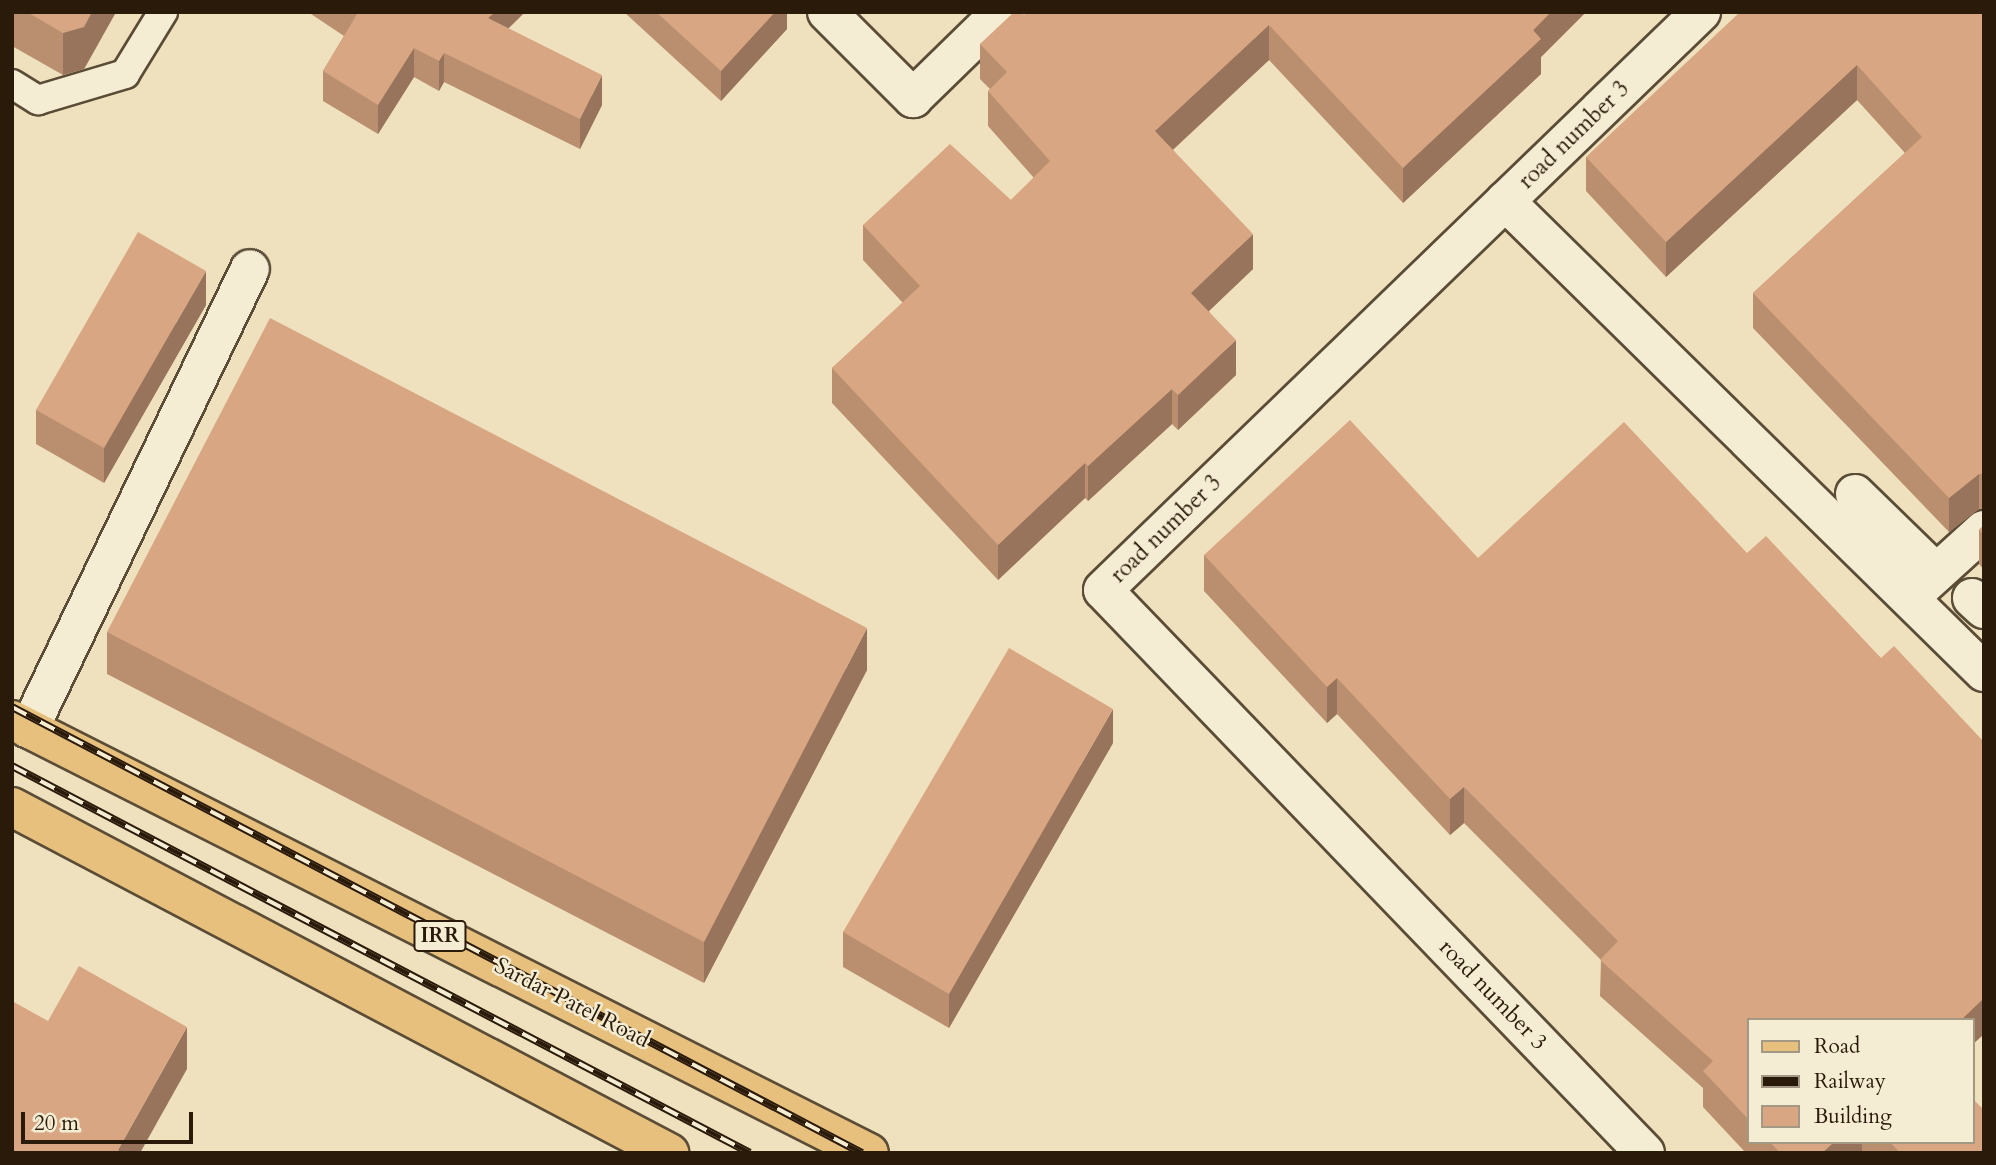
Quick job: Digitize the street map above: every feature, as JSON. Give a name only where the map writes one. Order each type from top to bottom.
[{"type":"main road","name":"Sardar Patel Road","points":[[21,724],[869,1153]]},
{"type":"main road","points":[[12,807],[669,1153]]},
{"type":"street","points":[[827,12],[913,99],[1000,12]]},
{"type":"street","name":"road number 3","points":[[1645,1153],[1103,590],[1701,12]]},
{"type":"street","points":[[1505,201],[1984,672]]},
{"type":"street","points":[[21,724],[250,269]]},
{"type":"street","points":[[1855,494],[1936,573]]},
{"type":"street","points":[[1908,598],[1984,530]]},
{"type":"lane","points":[[12,84],[38,100],[125,74],[163,12]]},
{"type":"building","points":[[27,12],[92,12],[84,27],[63,33]]},
{"type":"building","points":[[354,12],[495,12],[488,18],[602,75],[580,119],[444,53],[439,61],[414,48],[378,105],[323,71],[357,14]]},
{"type":"building","points":[[656,12],[775,12],[721,71]]},
{"type":"building","points":[[1014,12],[1022,12],[1024,15],[1027,12],[1551,12],[1533,30],[1541,39],[1403,168],[1269,25],[1155,131],[1253,234],[1191,293],[1236,340],[1178,395],[1172,389],[1088,466],[1085,463],[998,545],[832,368],[920,286],[863,225],[950,144],[1011,200],[1050,161],[988,91],[1007,72],[980,44]]},
{"type":"building","points":[[1740,12],[1984,12],[1984,474],[1979,474],[1949,498],[1753,293],[1922,137],[1857,65],[1666,242],[1586,157]]},
{"type":"building","points":[[138,232],[206,271],[104,448],[36,410]]},
{"type":"building","points":[[270,318],[867,628],[704,942],[107,632]]},
{"type":"building","points":[[1350,420],[1478,558],[1624,422],[1747,553],[1766,536],[1881,658],[1894,646],[1984,742],[1984,998],[1963,1018],[1748,1018],[1748,1119],[1703,1071],[1713,1061],[1600,960],[1618,941],[1464,787],[1450,799],[1337,678],[1327,687],[1204,555]]},
{"type":"building","points":[[1009,648],[1113,709],[949,994],[843,932]]},
{"type":"building","points":[[79,966],[187,1027],[118,1150],[122,1153],[12,1153],[12,1001],[48,1021]]},
{"type":"building","points":[[1975,1101],[1984,1110],[1984,1153],[1900,1153],[1892,1144],[1975,1144]]},
{"type":"building","points":[[1772,1144],[1832,1144],[1822,1153],[1780,1153]]},
{"type":"railway","points":[[12,707],[862,1153]]},
{"type":"railway","points":[[12,766],[750,1153]]}]
